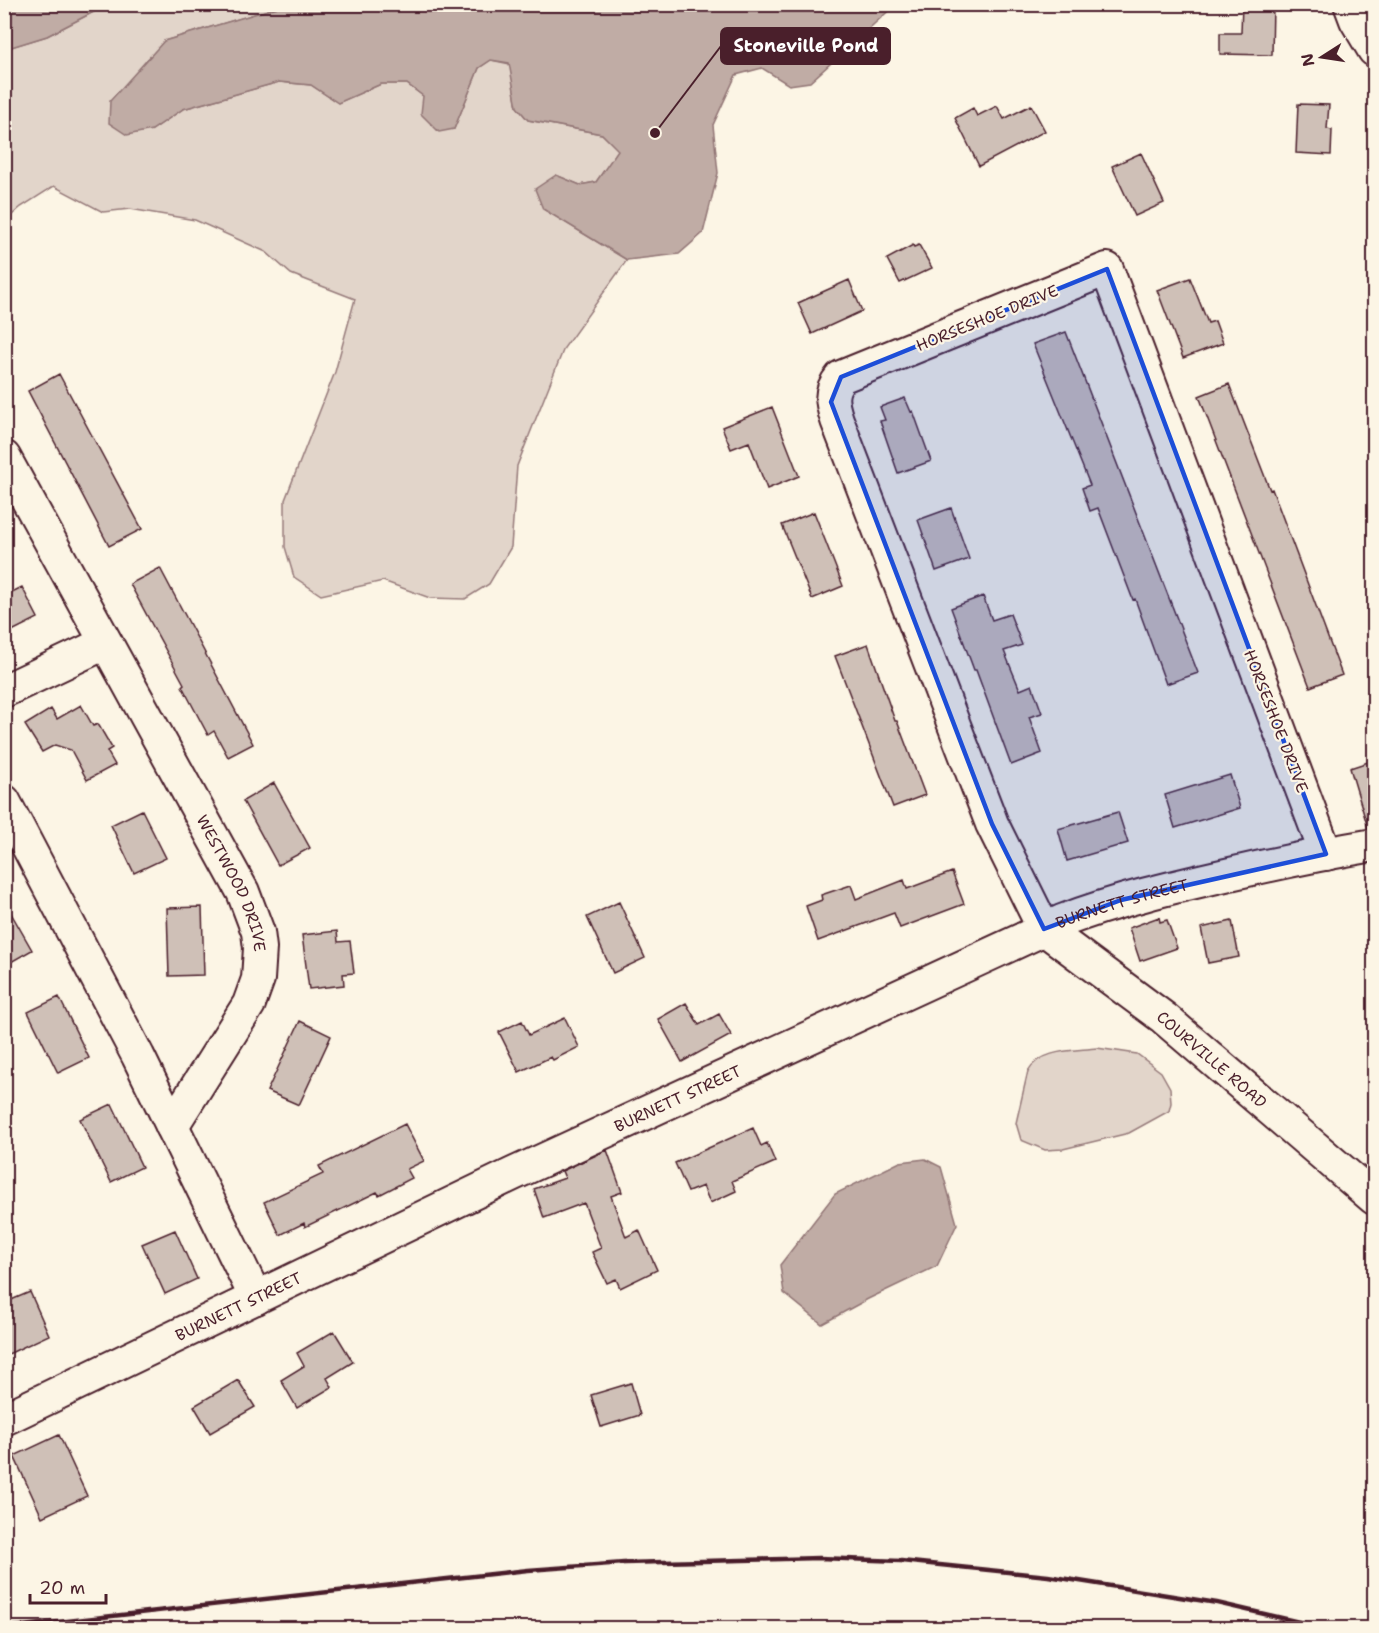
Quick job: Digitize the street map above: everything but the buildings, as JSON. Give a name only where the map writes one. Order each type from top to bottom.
[{"type":"street","points":[[1350,4],[1356,20],[1374,50]]},
{"type":"street","name":"HORSESHOE DRIVE","points":[[1044,929],[992,825],[837,420],[831,402],[831,393],[836,382],[847,373],[1107,269],[1326,854]]},
{"type":"street","name":"WESTWOOD DRIVE","points":[[4,457],[243,892],[258,932],[260,948],[258,980],[249,1004],[172,1126]]},
{"type":"street","points":[[4,691],[105,643]]},
{"type":"street","points":[[4,801],[138,1056],[256,1298]]},
{"type":"street","name":"BURNETT STREET","points":[[4,1419],[513,1174],[1044,929],[1121,900],[1194,882],[1374,845]]},
{"type":"street","name":"COURVILLE ROAD","points":[[1044,929],[1164,1018],[1374,1198]]},
{"type":"highlighted area","points":[[1107,269],[1326,854],[1121,900],[1044,929],[992,824],[831,402],[841,377]]},
{"type":"shaded area","points":[[5,4],[107,5],[47,36],[5,49]]},
{"type":"shaded area","points":[[107,5],[285,5],[164,41],[152,130],[183,109],[279,82],[311,85],[338,103],[381,84],[407,84],[423,96],[454,129],[479,68],[491,60],[510,64],[517,107],[528,120],[602,134],[619,150],[596,182],[580,185],[556,175],[543,209],[627,260],[564,348],[517,466],[511,547],[489,584],[465,599],[430,598],[383,581],[321,595],[294,577],[285,547],[285,500],[335,372],[355,299],[291,274],[266,252],[195,220],[130,209],[103,212],[54,186],[21,207],[5,221],[4,49],[47,36]]},
{"type":"shaded area","points":[[285,5],[895,5],[810,82],[789,85],[762,68],[736,75],[713,125],[718,173],[703,233],[679,254],[627,260],[543,209],[535,189],[556,175],[580,185],[596,182],[618,150],[602,134],[528,120],[517,107],[509,63],[491,60],[479,68],[454,129],[439,132],[421,114],[423,96],[407,84],[381,84],[338,103],[311,85],[279,82],[183,109],[152,130],[127,135],[109,123],[110,101],[164,41]]},
{"type":"shaded area","points":[[1097,1048],[1137,1054],[1161,1072],[1170,1088],[1169,1111],[1129,1133],[1063,1149],[1045,1150],[1021,1140],[1016,1123],[1028,1071],[1033,1064],[1058,1052]]},
{"type":"shaded area","points":[[925,1159],[941,1167],[957,1224],[937,1266],[822,1324],[784,1293],[780,1265],[835,1194],[900,1162]]},
{"type":"railway","points":[[4,1628],[528,1570],[624,1563],[819,1558],[901,1561],[1048,1576],[1217,1603],[1325,1628]]},
{"type":"place","name":"Stoneville Pond","points":[[655,133]]}]
